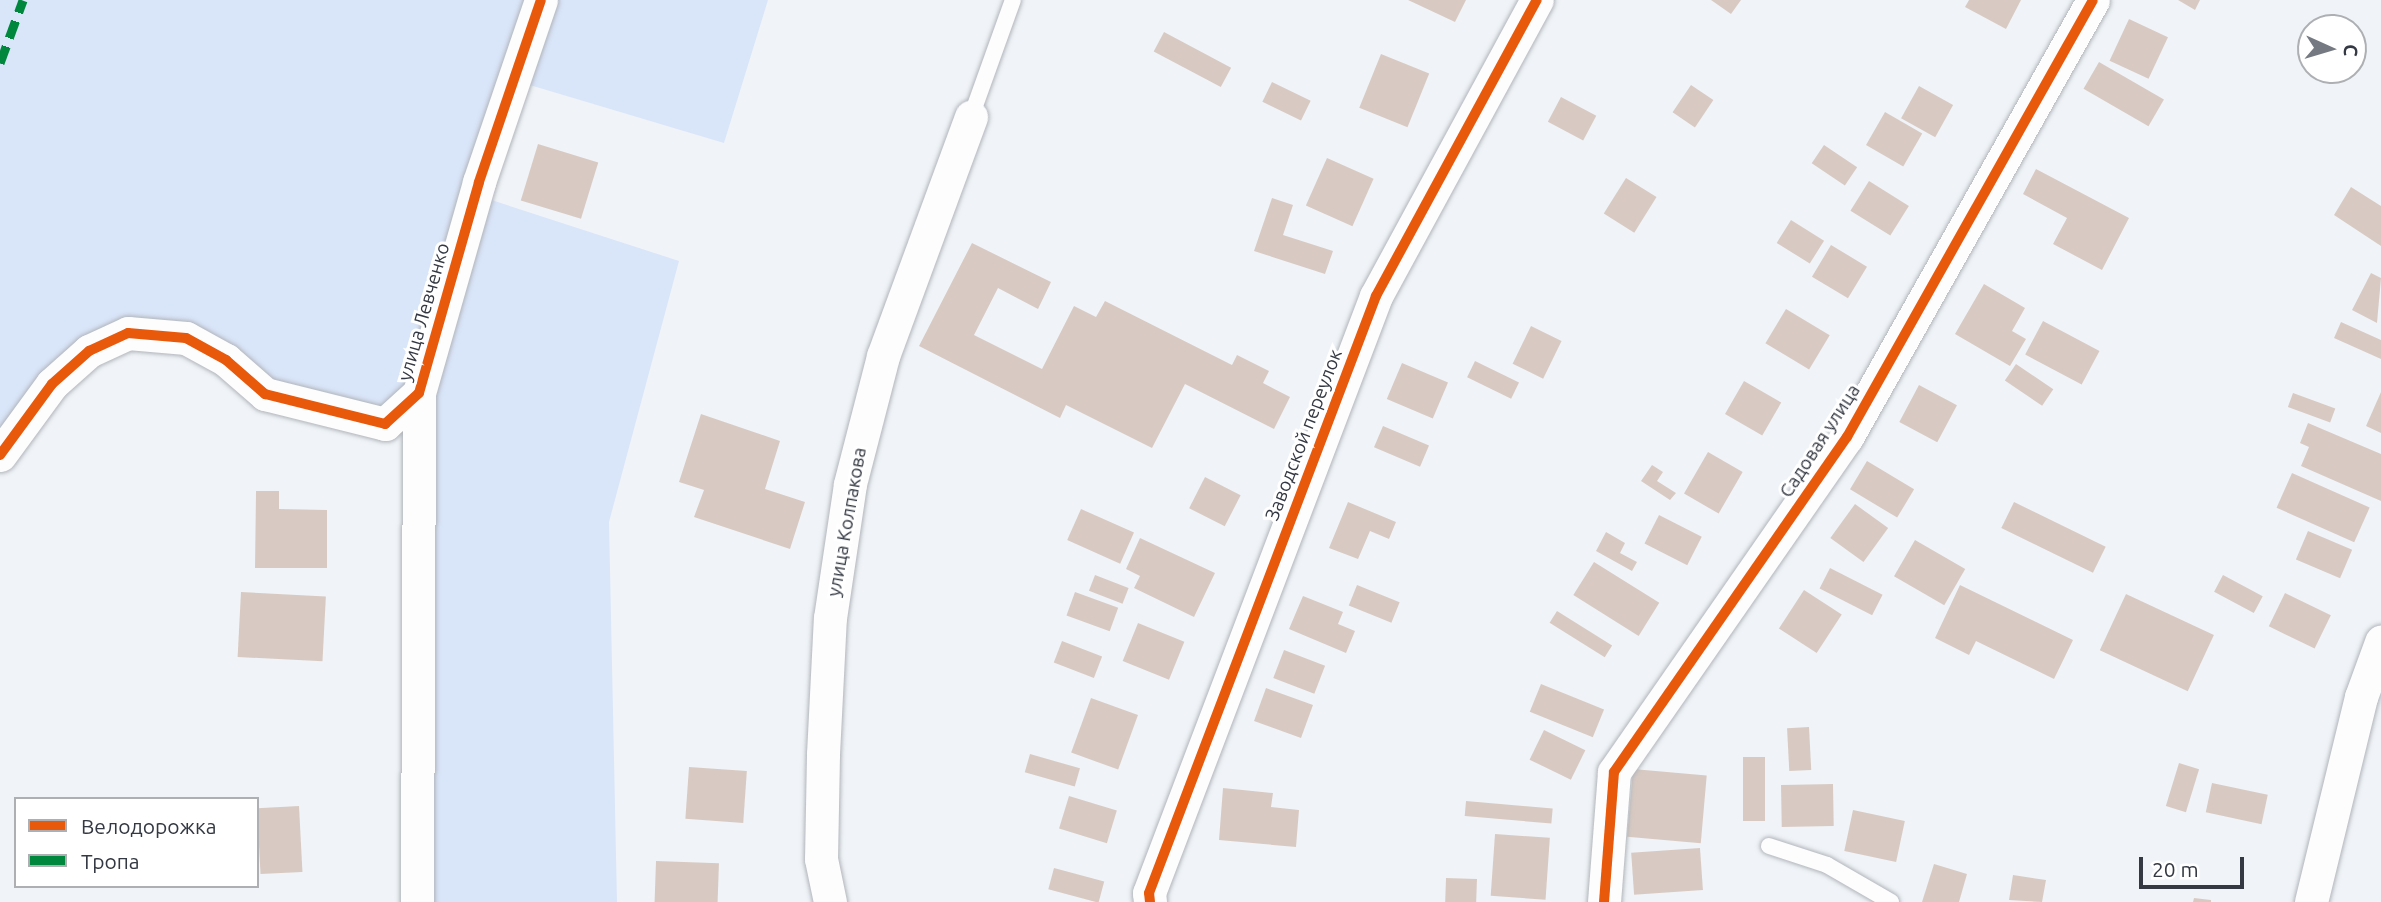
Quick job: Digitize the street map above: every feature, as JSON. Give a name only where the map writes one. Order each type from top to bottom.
[{"type":"street","name":"улица Левченко","points":[[0,455],[52,384],[89,351],[128,332],[186,338],[226,360],[265,394],[385,424],[419,393],[479,182],[541,0]]},
{"type":"street","name":"Заводской переулок","points":[[1150,902],[1149,893],[1376,296],[1537,0]]},
{"type":"street","name":"Садовая улица","points":[[1604,902],[1614,772],[1847,438],[2093,0]]},
{"type":"street","name":"улица Колпакова","points":[[830,902],[821,859],[823,754],[830,618],[850,484],[883,356],[971,117]]},
{"type":"street","points":[[416,902],[419,393]]},
{"type":"street","points":[[2311,902],[2361,697],[2381,642]]},
{"type":"lane","points":[[971,117],[1013,0]]},
{"type":"lane","points":[[1769,846],[1827,865],[1891,902]]},
{"type":"shaded area","points":[[0,0],[768,0],[724,143],[513,80],[476,195],[679,261],[609,522],[617,902],[417,902],[419,394],[385,424],[226,360],[128,333],[0,455]]},
{"type":"building","points":[[1408,0],[1466,0],[1455,22]]},
{"type":"building","points":[[1711,0],[1741,0],[1731,14]]},
{"type":"building","points":[[1969,0],[2021,0],[2006,29],[1965,7]]},
{"type":"building","points":[[2178,0],[2200,0],[2195,10]]},
{"type":"building","points":[[2129,19],[2168,37],[2149,79],[2110,61]]},
{"type":"building","points":[[1164,32],[1231,68],[1221,87],[1154,51]]},
{"type":"building","points":[[1381,54],[1429,73],[1407,127],[1359,108]]},
{"type":"building","points":[[2099,62],[2164,100],[2148,126],[2084,89]]},
{"type":"building","points":[[1272,82],[1311,101],[1301,121],[1262,102]]},
{"type":"building","points":[[1691,85],[1713,100],[1695,127],[1673,112]]},
{"type":"building","points":[[1919,86],[1953,105],[1935,137],[1901,118]]},
{"type":"building","points":[[1561,97],[1596,116],[1583,141],[1548,122]]},
{"type":"building","points":[[1885,112],[1922,134],[1903,166],[1866,145]]},
{"type":"building","points":[[538,144],[598,162],[581,219],[521,200]]},
{"type":"building","points":[[1824,145],[1857,167],[1845,186],[1812,163]]},
{"type":"building","points":[[1327,158],[1374,179],[1352,226],[1306,206]]},
{"type":"building","points":[[2036,169],[2129,218],[2102,270],[2053,244],[2067,218],[2023,194]]},
{"type":"building","points":[[1626,178],[1657,197],[1634,233],[1604,214]]},
{"type":"building","points":[[1869,181],[1909,206],[1890,236],[1850,211]]},
{"type":"building","points":[[2351,187],[2381,206],[2381,246],[2334,215]]},
{"type":"building","points":[[1272,198],[1293,205],[1283,235],[1333,251],[1325,274],[1254,251]]},
{"type":"building","points":[[1791,220],[1824,241],[1810,264],[1777,243]]},
{"type":"building","points":[[972,243],[1051,282],[1038,309],[998,288],[974,335],[1042,369],[1074,306],[1096,317],[1105,301],[1232,365],[1237,355],[1269,371],[1263,383],[1290,397],[1274,429],[1185,384],[1152,448],[1066,405],[1060,418],[919,346]]},
{"type":"building","points":[[1831,245],[1867,267],[1848,298],[1812,277]]},
{"type":"building","points":[[2371,273],[2381,278],[2377,323],[2352,310]]},
{"type":"building","points":[[1984,284],[2025,308],[2012,331],[2026,339],[2010,366],[1955,334]]},
{"type":"building","points":[[1786,309],[1830,335],[1809,370],[1765,343]]},
{"type":"building","points":[[2043,321],[2100,351],[2082,385],[2025,355]]},
{"type":"building","points":[[2341,322],[2381,340],[2381,359],[2334,338]]},
{"type":"building","points":[[1531,326],[1562,341],[1543,379],[1513,364]]},
{"type":"building","points":[[1475,361],[1519,382],[1511,399],[1467,377]]},
{"type":"building","points":[[1402,363],[1448,383],[1433,418],[1387,399]]},
{"type":"building","points":[[2016,364],[2053,389],[2042,406],[2005,381]]},
{"type":"building","points":[[1744,381],[1781,402],[1762,435],[1725,414]]},
{"type":"building","points":[[1919,385],[1957,405],[1937,442],[1899,422]]},
{"type":"building","points":[[2381,392],[2381,433],[2366,426]]},
{"type":"building","points":[[2293,393],[2335,408],[2330,422],[2288,407]]},
{"type":"building","points":[[701,414],[780,441],[765,489],[805,502],[790,549],[694,517],[704,490],[679,482]]},
{"type":"building","points":[[2308,423],[2381,454],[2381,501],[2301,466],[2309,447],[2300,443]]},
{"type":"building","points":[[1383,426],[1429,446],[1420,467],[1374,447]]},
{"type":"building","points":[[1708,452],[1743,472],[1719,514],[1684,494]]},
{"type":"building","points":[[1867,461],[1914,489],[1897,518],[1850,489]]},
{"type":"building","points":[[1652,465],[1663,472],[1657,481],[1676,493],[1670,500],[1641,481]]},
{"type":"building","points":[[2292,473],[2370,508],[2354,542],[2277,508]]},
{"type":"building","points":[[1205,477],[1241,495],[1225,526],[1189,508]]},
{"type":"building","points":[[256,491],[279,491],[279,509],[327,510],[327,568],[255,568]]},
{"type":"building","points":[[1348,502],[1396,522],[1389,539],[1370,531],[1358,559],[1329,548]]},
{"type":"building","points":[[2014,502],[2106,547],[2093,573],[2001,528]]},
{"type":"building","points":[[1855,504],[1888,528],[1863,562],[1830,538]]},
{"type":"building","points":[[1081,509],[1134,533],[1120,564],[1067,540]]},
{"type":"building","points":[[1659,515],[1702,537],[1687,565],[1644,544]]},
{"type":"building","points":[[2308,531],[2352,550],[2340,578],[2296,560]]},
{"type":"building","points":[[1606,532],[1625,543],[1620,553],[1637,562],[1632,571],[1596,551]]},
{"type":"building","points":[[1140,538],[1215,573],[1194,617],[1134,588],[1140,576],[1126,569]]},
{"type":"building","points":[[1915,540],[1965,569],[1944,605],[1894,576]]},
{"type":"building","points":[[1594,562],[1659,603],[1639,636],[1573,595]]},
{"type":"building","points":[[1830,568],[1883,595],[1872,615],[1820,588]]},
{"type":"building","points":[[1095,575],[1129,588],[1123,604],[1089,591]]},
{"type":"building","points":[[2223,575],[2263,596],[2254,613],[2214,592]]},
{"type":"building","points":[[1357,585],[1400,602],[1391,623],[1349,605]]},
{"type":"building","points":[[1960,585],[2073,640],[2054,679],[1976,641],[1969,655],[1935,638]]},
{"type":"building","points":[[1804,590],[1842,615],[1817,653],[1779,629]]},
{"type":"building","points":[[241,592],[326,596],[322,661],[238,657]]},
{"type":"building","points":[[1075,592],[1118,608],[1110,631],[1066,615]]},
{"type":"building","points":[[2285,593],[2331,615],[2315,649],[2269,626]]},
{"type":"building","points":[[2126,594],[2214,635],[2188,691],[2100,650]]},
{"type":"building","points":[[1303,596],[1343,612],[1338,624],[1355,631],[1346,653],[1289,629]]},
{"type":"building","points":[[1557,611],[1612,645],[1605,657],[1550,623]]},
{"type":"building","points":[[1138,623],[1184,642],[1169,680],[1123,661]]},
{"type":"building","points":[[1062,641],[1102,656],[1094,678],[1054,662]]},
{"type":"building","points":[[1284,650],[1325,666],[1314,694],[1273,678]]},
{"type":"building","points":[[1541,684],[1604,709],[1593,737],[1530,712]]},
{"type":"building","points":[[1266,688],[1313,705],[1301,738],[1254,721]]},
{"type":"building","points":[[1091,698],[1138,715],[1118,770],[1071,753]]},
{"type":"building","points":[[1809,727],[1811,770],[1789,771],[1787,728]]},
{"type":"building","points":[[1544,730],[1585,750],[1571,780],[1530,760]]},
{"type":"building","points":[[1030,754],[1080,768],[1075,787],[1025,772]]},
{"type":"building","points":[[1743,757],[1765,757],[1765,821],[1743,821]]},
{"type":"building","points":[[2179,763],[2199,769],[2186,812],[2166,806]]},
{"type":"building","points":[[689,767],[747,771],[743,823],[685,819]]},
{"type":"building","points":[[1633,769],[1707,775],[1701,843],[1627,837]]},
{"type":"building","points":[[2212,783],[2268,795],[2262,824],[2206,812]]},
{"type":"building","points":[[1833,784],[1834,826],[1782,827],[1781,785]]},
{"type":"building","points":[[1223,788],[1273,793],[1271,807],[1299,810],[1296,847],[1219,840]]},
{"type":"building","points":[[1069,796],[1117,811],[1107,843],[1059,829]]},
{"type":"building","points":[[1466,801],[1553,809],[1551,824],[1465,816]]},
{"type":"building","points":[[299,806],[302,872],[261,874],[259,808]]},
{"type":"building","points":[[1853,810],[1905,821],[1896,862],[1844,851]]},
{"type":"building","points":[[1495,834],[1550,838],[1546,900],[1491,896]]},
{"type":"building","points":[[1700,848],[1703,890],[1634,895],[1631,853]]},
{"type":"building","points":[[656,861],[719,863],[718,902],[655,902]]},
{"type":"building","points":[[1934,864],[1967,874],[1959,902],[1922,902]]},
{"type":"building","points":[[1054,868],[1104,881],[1099,902],[1048,889]]},
{"type":"building","points":[[2013,875],[2046,880],[2042,902],[2009,900]]},
{"type":"building","points":[[1446,878],[1477,879],[1476,902],[1445,902]]},
{"type":"building","points":[[2194,898],[2211,900],[2211,902],[2193,902]]},
{"type":"marked path","points":[[0,63],[23,0]]},
{"type":"cycle path","points":[[0,455],[52,384],[89,351],[128,333],[186,338],[226,360],[265,394],[385,424],[419,393],[479,182],[541,0]]},
{"type":"cycle path","points":[[1150,902],[1149,893],[1376,296],[1537,0]]},
{"type":"cycle path","points":[[1604,902],[1614,772],[1847,437],[2093,0]]}]
